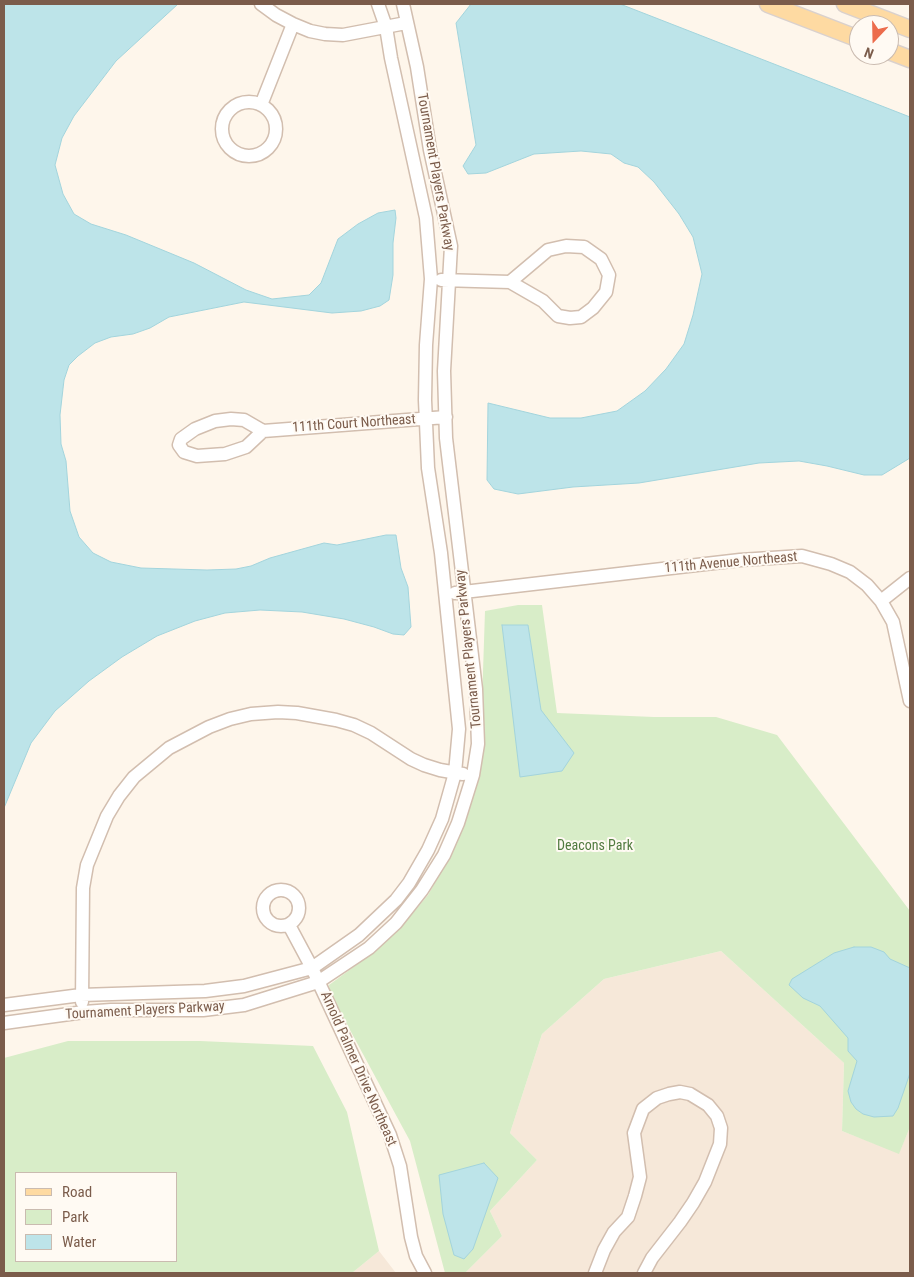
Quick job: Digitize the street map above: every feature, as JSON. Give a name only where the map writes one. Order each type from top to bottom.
[{"type":"main road","points":[[768,4],[849,35]]},
{"type":"main road","points":[[845,4],[910,29]]},
{"type":"street","points":[[262,4],[276,15],[293,24],[310,31],[325,34],[343,35],[406,23]]},
{"type":"street","name":"Tournament Players Parkway","points":[[4,1005],[81,994],[212,990],[244,986],[312,968],[359,935],[383,914],[409,883],[428,850],[442,819],[455,774],[459,729],[446,595],[428,468],[426,345],[431,279],[426,218],[386,27],[378,4]]},
{"type":"street","name":"Tournament Players Parkway","points":[[4,1022],[111,1010],[202,1010],[236,1006],[318,982],[369,948],[396,923],[422,890],[444,855],[458,824],[473,775],[478,744],[476,689],[446,438],[444,371],[451,246],[430,150],[417,67],[403,4]]},
{"type":"street","points":[[261,105],[293,24]]},
{"type":"street","points":[[246,102],[261,105],[272,115],[276,124],[276,135],[273,143],[265,151],[256,155],[245,156],[233,150],[223,136],[222,124],[228,112],[238,104],[246,102]]},
{"type":"street","points":[[431,279],[510,282],[543,301],[558,316],[570,318],[581,317],[593,308],[606,292],[609,275],[601,259],[590,251],[584,247],[566,246],[548,250],[510,282]]},
{"type":"street","name":"111th Court Northeast","points":[[263,431],[446,417]]},
{"type":"street","points":[[244,420],[263,431],[246,447],[217,455],[197,456],[184,452],[179,445],[181,439],[187,433],[215,421],[244,420]]},
{"type":"street","name":"111th Avenue Northeast","points":[[446,595],[740,560],[802,556],[831,564],[850,572],[867,585],[881,601],[893,622],[910,701]]},
{"type":"street","points":[[881,601],[910,578]]},
{"type":"street","points":[[84,1012],[81,994],[83,888],[87,865],[107,816],[119,796],[134,777],[169,748],[209,727],[230,720],[260,714],[297,713],[326,718],[354,726],[371,733],[424,765],[455,774],[473,775]]},
{"type":"street","name":"Arnold Palmer Drive Northeast","points":[[289,925],[312,968],[390,1135],[400,1166],[411,1237],[416,1256],[425,1273]]},
{"type":"street","points":[[595,1273],[604,1250],[614,1232],[628,1217],[635,1196],[640,1177],[634,1133],[643,1109],[657,1098],[669,1094],[680,1092],[690,1094],[708,1105],[717,1116],[721,1128],[720,1144],[705,1182],[680,1222],[652,1258],[644,1273]]},
{"type":"shaded area","points":[[721,951],[844,1063],[842,1131],[899,1153],[910,1127],[910,1273],[465,1273],[502,1236],[490,1211],[537,1160],[510,1133],[542,1034],[604,979]]},
{"type":"shaded area","points":[[379,1251],[396,1273],[352,1273]]},
{"type":"green space","name":"Deacons Park","points":[[518,605],[542,605],[557,713],[654,717],[716,717],[777,735],[910,911],[910,1127],[899,1154],[842,1131],[844,1063],[721,951],[604,979],[542,1034],[510,1133],[537,1160],[490,1211],[502,1236],[465,1273],[445,1273],[410,1141],[330,993],[329,985],[378,949],[402,926],[428,895],[452,853],[468,811],[477,778],[481,732],[485,611]]},
{"type":"green space","points":[[68,1041],[200,1041],[313,1046],[347,1112],[379,1251],[352,1273],[4,1273],[4,1058]]},
{"type":"water","points":[[4,4],[178,4],[116,61],[74,116],[62,138],[55,165],[63,194],[74,214],[91,224],[126,235],[194,263],[246,290],[272,299],[309,295],[321,283],[338,239],[358,224],[378,213],[395,210],[393,275],[389,300],[380,306],[361,311],[332,313],[244,302],[169,317],[150,328],[133,334],[111,337],[95,343],[69,365],[64,380],[60,415],[61,444],[66,461],[70,511],[79,537],[93,553],[111,562],[141,568],[207,570],[236,569],[251,566],[270,558],[324,543],[337,545],[386,535],[396,535],[401,568],[408,587],[411,627],[404,635],[393,634],[344,619],[302,612],[260,610],[225,613],[195,621],[157,636],[122,657],[89,681],[55,711],[31,743],[4,808]]},
{"type":"water","points":[[471,4],[620,4],[910,117],[910,458],[882,475],[864,475],[799,461],[759,463],[639,483],[573,487],[518,494],[494,489],[487,480],[488,403],[550,418],[581,418],[617,411],[645,391],[666,369],[684,344],[702,274],[693,237],[679,214],[654,182],[638,167],[624,163],[611,154],[581,151],[534,154],[486,173],[468,174],[463,166],[476,145],[456,23]]},
{"type":"water","points":[[502,625],[528,625],[541,710],[574,753],[562,771],[520,777]]},
{"type":"water","points":[[854,947],[871,947],[884,952],[890,959],[910,968],[910,1073],[898,1108],[893,1116],[874,1117],[863,1114],[856,1109],[851,1102],[848,1091],[857,1061],[848,1051],[848,1038],[820,1006],[803,998],[789,985],[792,979],[834,953]]},
{"type":"water","points":[[484,1163],[498,1178],[473,1249],[464,1259],[454,1255],[443,1214],[439,1175]]}]
